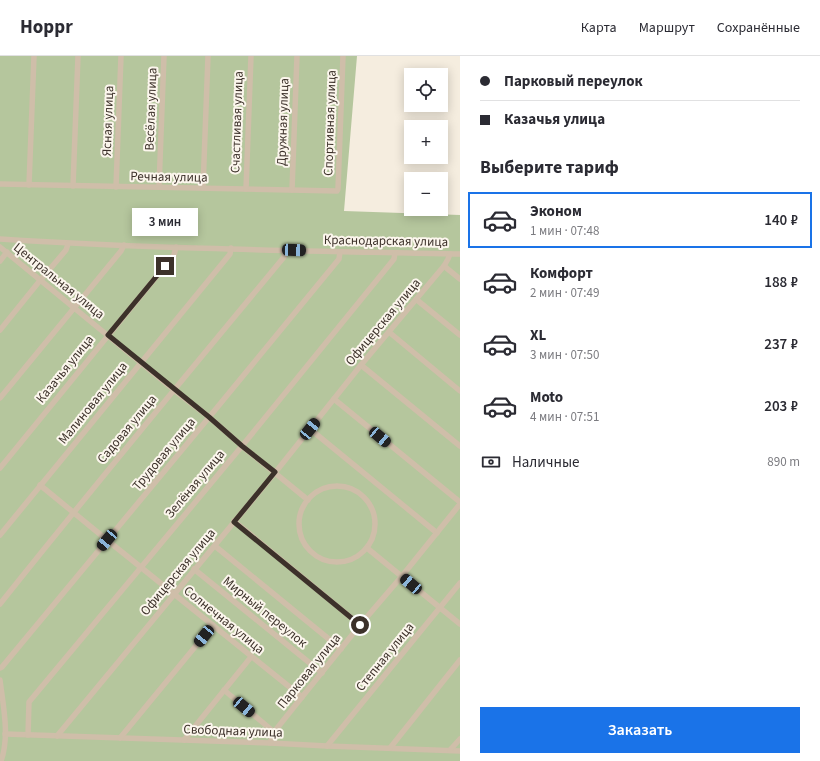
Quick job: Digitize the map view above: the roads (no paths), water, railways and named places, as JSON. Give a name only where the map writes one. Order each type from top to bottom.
[{"type":"street","points":[[30,185],[34,56]]},
{"type":"street","points":[[73,186],[78,56]]},
{"type":"street","name":"Ясная улица","points":[[116,187],[121,56]]},
{"type":"street","name":"Весёлая улица","points":[[159,188],[164,56]]},
{"type":"street","points":[[203,188],[208,56]]},
{"type":"street","name":"Счастливая улица","points":[[246,189],[251,56]]},
{"type":"street","name":"Дружная улица","points":[[292,190],[297,56]]},
{"type":"street","name":"Спортивная улица","points":[[337,191],[343,56]]},
{"type":"street","name":"Речная улица","points":[[0,184],[337,191]]},
{"type":"street","name":"Краснодарская улица","points":[[0,240],[68,244],[460,254]]},
{"type":"street","points":[[0,330],[66,250],[68,244]]},
{"type":"street","points":[[0,398],[122,251],[124,245]]},
{"type":"street","name":"Центральная улица","points":[[0,247],[209,417],[308,500]]},
{"type":"street","name":"Казачья улица","points":[[0,468],[174,255],[176,247]]},
{"type":"street","name":"Малиновая улица","points":[[0,535],[230,254],[231,248]]},
{"type":"street","name":"Садовая улица","points":[[0,604],[73,512],[284,257],[285,250]]},
{"type":"street","points":[[0,261],[7,252]]},
{"type":"street","name":"Трудовая улица","points":[[0,668],[339,259],[340,252]]},
{"type":"street","name":"Зелёная улица","points":[[28,735],[29,702],[242,446],[394,259],[395,253]]},
{"type":"street","name":"Офицерская улица","points":[[57,736],[194,569],[215,546],[361,365],[417,300],[444,266],[450,254]]},
{"type":"street","points":[[444,266],[460,279]]},
{"type":"street","points":[[417,300],[460,335]]},
{"type":"street","points":[[389,332],[460,391]]},
{"type":"street","points":[[361,365],[460,446]]},
{"type":"street","points":[[334,399],[460,503]]},
{"type":"street","points":[[310,429],[437,533]]},
{"type":"street","name":"Солнечная улица","points":[[40,485],[302,697]]},
{"type":"street","points":[[332,486],[345,487],[356,491],[366,499],[372,509],[375,521],[374,533],[367,548],[356,557],[346,561],[334,562],[323,560],[314,554],[303,541],[299,524],[301,513],[308,500],[321,490],[332,486]]},
{"type":"street","name":"Парковая улица","points":[[270,743],[274,732],[460,503]]},
{"type":"street","points":[[234,522],[360,625]]},
{"type":"street","points":[[215,546],[341,649]]},
{"type":"street","points":[[367,548],[460,624]]},
{"type":"street","name":"Мирный переулок","points":[[194,569],[322,673]]},
{"type":"street","name":"Степная улица","points":[[328,746],[460,582]]},
{"type":"street","points":[[120,738],[213,625]]},
{"type":"street","points":[[184,740],[251,657]]},
{"type":"street","points":[[390,748],[460,660]]},
{"type":"street","points":[[0,680],[5,734],[1,761]]},
{"type":"street","points":[[224,690],[274,732]]},
{"type":"street","name":"Свободная улица","points":[[5,734],[460,751]]},
{"type":"street","points":[[450,750],[460,738]]}]
